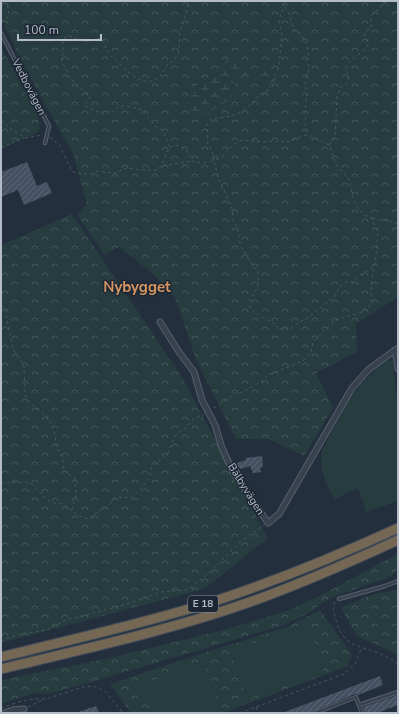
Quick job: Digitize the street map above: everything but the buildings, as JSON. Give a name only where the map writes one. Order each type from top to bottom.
[{"type":"highway","name":"E 18","points":[[1,657],[138,623],[212,602],[292,574],[398,528]]},
{"type":"highway","name":"E 18","points":[[1,669],[148,633],[246,604],[334,570],[398,540]]},
{"type":"street","name":"Bälbyvägen","points":[[160,322],[178,352],[194,372],[202,400],[215,425],[222,448],[233,472],[268,523],[279,514],[352,388],[369,369],[397,349]]},
{"type":"street","points":[[397,349],[398,369]]},
{"type":"street","points":[[4,713],[24,709]]},
{"type":"lane","name":"Vedbovägen","points":[[1,33],[49,126],[45,143]]},
{"type":"lane","points":[[339,599],[398,581]]},
{"type":"lane","points":[[359,705],[398,692]]},
{"type":"lane","points":[[315,713],[356,697],[362,713]]},
{"type":"path","points":[[1,22],[9,16],[6,1]]},
{"type":"path","points":[[170,148],[162,130],[154,125],[140,109],[119,106],[113,112],[108,111],[106,114],[103,114],[85,106],[84,103],[90,99],[89,94],[75,85],[64,67],[61,58],[63,54],[63,41],[68,35],[82,41],[90,42],[100,38],[104,41],[106,50],[127,71],[138,79],[148,82],[159,78],[167,65],[175,60],[180,51],[180,32],[190,1]]},
{"type":"path","points":[[284,1],[285,7],[289,11],[293,29],[297,33],[301,33],[309,55],[307,63],[309,68],[306,85],[307,93],[305,110],[306,135]]},
{"type":"path","points":[[329,145],[335,137],[337,97],[341,87],[349,82],[349,75],[346,68],[348,64],[366,49],[368,45],[365,32],[371,28],[372,13],[386,1]]},
{"type":"path","points":[[285,7],[279,21],[282,32],[278,70],[268,91],[258,95],[253,102],[235,116],[211,119],[207,124],[208,144],[212,150],[219,180],[231,206],[233,217],[232,220],[238,228],[240,243],[254,267],[258,271],[258,287],[250,299],[250,308],[261,317],[269,319],[277,325],[277,329],[279,330],[284,328],[289,330],[328,303],[340,287],[346,282],[353,282],[374,267]]},
{"type":"path","points":[[1,120],[25,138]]},
{"type":"path","points":[[1,148],[25,138],[47,135],[60,146],[73,172],[76,174],[89,174],[97,171],[113,173],[127,168],[157,170],[162,166],[166,154],[173,146],[185,148],[192,161]]},
{"type":"path","points":[[162,166],[192,161],[200,163],[214,161],[223,156],[237,142],[250,140],[262,142],[288,142],[306,135],[311,136],[329,145],[337,166],[349,179],[354,198],[364,215],[371,218],[389,220],[398,224]]},
{"type":"path","points":[[1,483],[30,483],[52,503],[63,503],[72,512],[83,519],[89,519],[98,511],[106,508],[117,497],[130,498],[139,491],[150,477],[151,468],[168,453],[176,435],[188,426],[193,419],[208,412],[236,393],[243,392],[262,381],[268,375],[303,362],[311,352],[313,342],[335,320],[363,312],[368,309],[371,302],[371,284],[378,232],[371,218]]},
{"type":"path","points":[[1,306],[5,309],[13,349],[24,365],[25,395],[28,401],[48,417],[55,434],[56,446],[63,459],[63,470],[75,479],[76,495],[72,512]]},
{"type":"path","points":[[1,641],[17,635],[47,630],[66,620],[124,605],[161,592],[186,590],[192,587],[211,571],[239,543],[268,523]]},
{"type":"path","points":[[339,599],[333,607],[340,630],[348,641],[361,648],[376,652],[398,664]]},
{"type":"path","points":[[240,713],[344,674],[356,664],[361,648]]},
{"type":"path","points":[[24,709],[32,704],[46,699],[83,687],[93,686],[105,691],[124,713]]},
{"type":"path","points":[[1,708],[22,701],[46,699]]},
{"type":"path","points":[[256,707],[259,713]]},
{"type":"green space","points":[[1,1],[398,1],[398,297],[356,324],[357,352],[316,373],[333,408],[304,456],[268,439],[236,439],[196,360],[175,297],[151,272],[119,247],[105,255],[77,215],[87,204],[73,154],[25,68],[1,19]]},
{"type":"green space","points":[[1,47],[38,116],[40,129],[35,134],[1,148]]},
{"type":"green space","points":[[229,60],[259,71],[273,69],[276,72],[276,80],[273,83],[269,83],[236,73],[234,79],[234,90],[230,99],[212,111],[202,114],[194,112],[188,106],[187,102],[192,90]]},
{"type":"green space","points":[[72,214],[180,374],[268,538],[204,589],[1,643],[1,245]]},
{"type":"green space","points":[[389,360],[393,361],[398,414],[398,501],[366,512],[358,488],[335,499],[327,486],[321,466],[322,450],[350,398],[363,382],[383,362]]},
{"type":"green space","points":[[398,554],[398,569],[390,577],[330,598],[307,614],[284,625],[88,683],[48,694],[35,693],[1,704],[1,680],[110,658],[227,629],[287,611],[319,596]]},
{"type":"green space","points":[[398,589],[398,655],[357,636],[341,608],[368,596]]},
{"type":"green space","points":[[320,610],[352,655],[348,666],[223,713],[131,713],[110,684],[287,627]]},
{"type":"green space","points":[[307,624],[324,672],[247,699],[230,652]]},
{"type":"green space","points":[[202,661],[219,703],[193,713],[151,713],[140,686]]},
{"type":"district","name":"Nybygget","points":[[137,287]]}]
